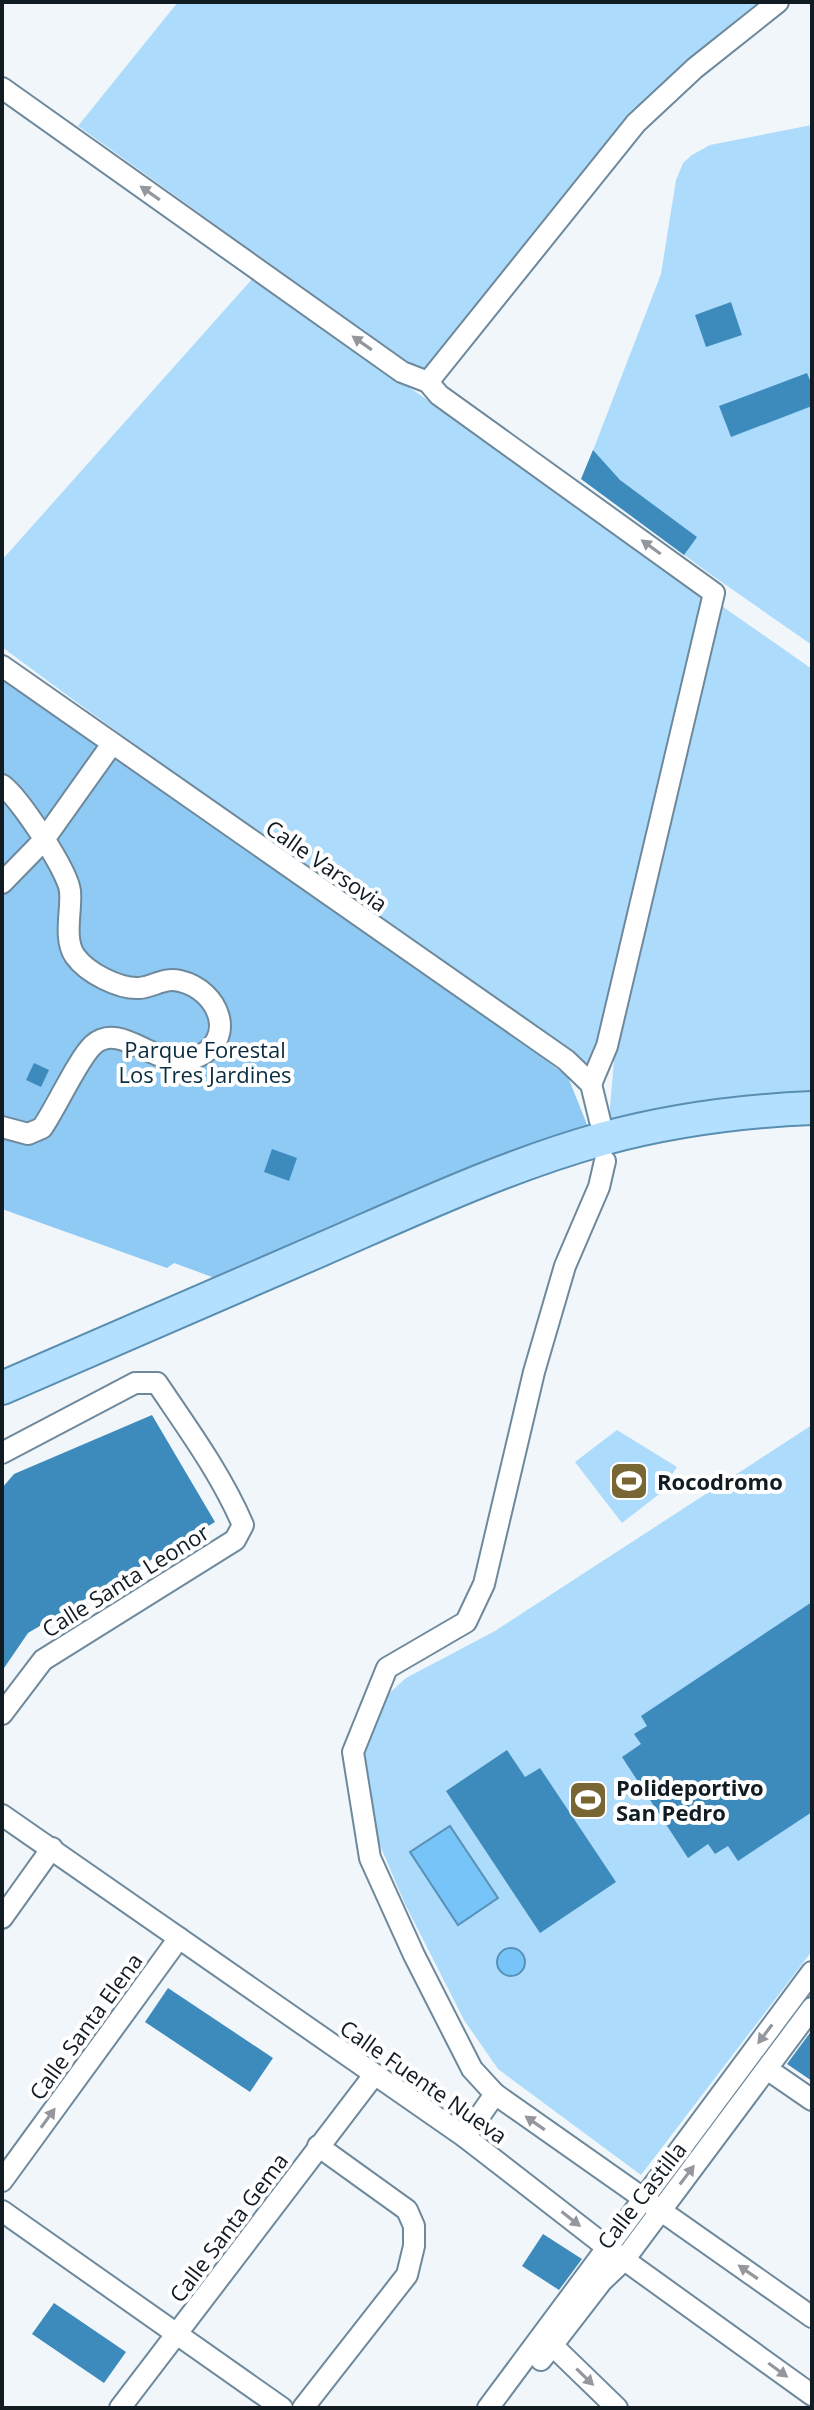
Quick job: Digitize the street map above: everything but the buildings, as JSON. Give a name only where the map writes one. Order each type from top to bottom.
[{"type":"main road","points":[[2,1388],[422,1206],[523,1166],[602,1139],[689,1119],[812,1108]]},
{"type":"street","points":[[428,382],[636,123],[695,68],[778,2]]},
{"type":"street","points":[[2,88],[402,372],[428,382],[439,395],[714,593],[616,1012],[607,1046],[591,1084],[600,1121]]},
{"type":"street","name":"Calle Varsovia","points":[[2,666],[566,1060],[591,1084]]},
{"type":"street","points":[[2,883],[43,841],[112,744]]},
{"type":"street","points":[[2,785],[10,790],[67,876],[74,955],[94,973],[119,984],[140,988],[158,981],[178,980],[194,986],[210,998],[218,1012],[220,1035],[213,1047],[195,1058],[174,1062],[125,1040],[109,1037],[93,1045],[42,1128],[28,1134],[2,1127]]},
{"type":"street","name":"Calle Fuente Nueva","points":[[605,1161],[599,1187],[565,1266],[534,1372],[484,1584],[466,1622],[387,1668],[353,1752],[370,1858],[414,1955],[472,2069],[495,2094],[812,2317]]},
{"type":"street","name":"Calle Santa Leonor","points":[[2,1453],[135,1383],[157,1383],[202,1450],[243,1525],[235,1540],[43,1660],[2,1714]]},
{"type":"street","name":"Calle Fuente Nueva","points":[[2,1815],[465,2137],[616,2254],[812,2395]]},
{"type":"street","points":[[2,1918],[52,1848]]},
{"type":"street","name":"Calle Santa Elena","points":[[2,2181],[179,1938]]},
{"type":"street","points":[[616,2254],[812,1972]]},
{"type":"street","name":"Calle Castilla","points":[[652,2205],[767,2069],[812,2008]]},
{"type":"street","points":[[767,2069],[812,2100]]},
{"type":"street","name":"Calle Santa Gema","points":[[120,2408],[374,2075]]},
{"type":"street","points":[[465,2137],[495,2094]]},
{"type":"street","points":[[303,2408],[407,2275],[414,2246],[414,2226],[407,2210],[318,2146]]},
{"type":"street","points":[[2,2211],[282,2408]]},
{"type":"street","name":"Calle Castilla","points":[[505,2408],[602,2281],[616,2254]]},
{"type":"street","name":"Calle Castilla","points":[[488,2408],[616,2254]]},
{"type":"street","points":[[553,2346],[617,2408]]},
{"type":"shaded area","points":[[178,2],[765,2],[628,116],[431,369],[413,366],[78,126]]},
{"type":"shaded area","points":[[812,125],[812,645],[582,479],[661,274],[676,180],[683,163],[710,145]]},
{"type":"shaded area","points":[[253,278],[812,669],[812,1097],[717,1100],[609,1119],[614,1061],[583,1065],[2,647],[2,560]]},
{"type":"shaded area","name":"Polideportivo San Pedro","points":[[812,1425],[812,1951],[641,2175],[498,2069],[464,2020],[405,1904],[373,1829],[359,1754],[384,1698],[406,1678],[495,1631]]},
{"type":"shaded area","name":"Rocodromo","points":[[617,1430],[677,1467],[658,1495],[622,1523],[575,1462]]},
{"type":"shaded area","points":[[450,1826],[498,1898],[458,1925],[410,1852]]},
{"type":"shaded area","points":[[511,1948],[521,1952],[525,1962],[521,1972],[511,1976],[501,1972],[497,1962],[501,1952]]},
{"type":"green space","name":"Parque Forestal Los Tres Jardines","points":[[2,680],[348,911],[568,1077],[590,1132],[223,1281],[174,1263],[167,1268],[2,1209]]},
{"type":"place","name":"Rocodromo","points":[[629,1481]]},
{"type":"place","name":"Polideportivo San Pedro","points":[[588,1800]]}]
